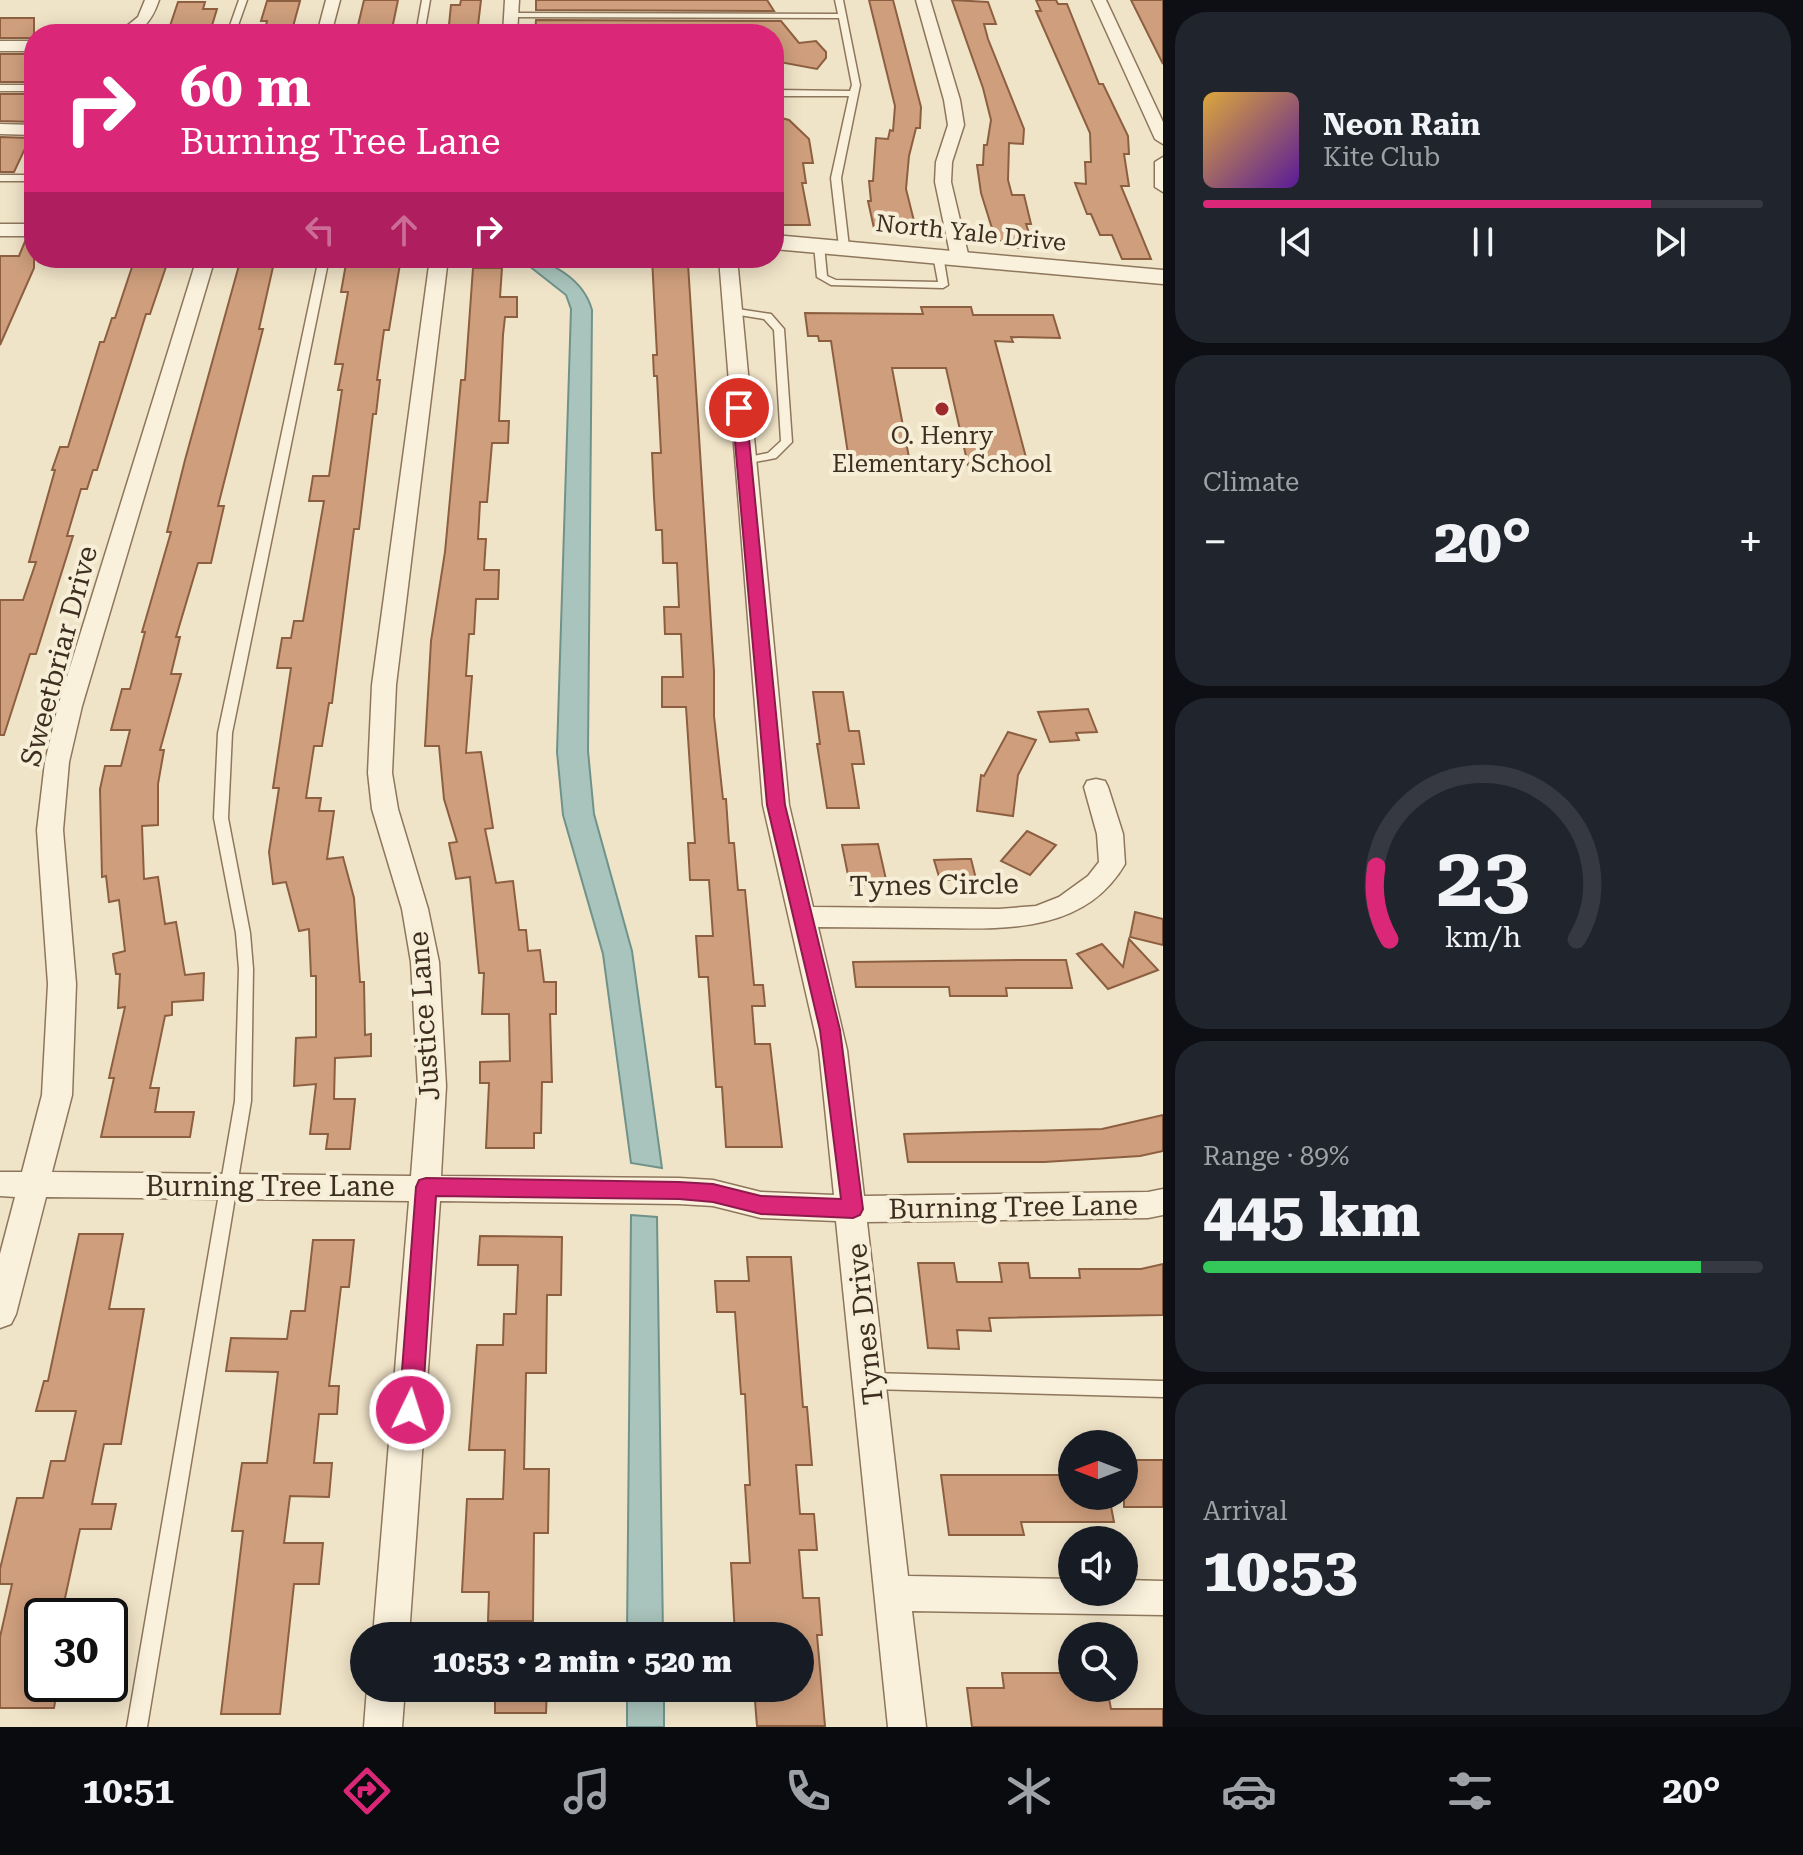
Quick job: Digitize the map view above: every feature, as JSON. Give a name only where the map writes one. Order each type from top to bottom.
[{"type":"street","points":[[138,24],[145,19],[152,0]]},
{"type":"street","points":[[327,24],[333,0]]},
{"type":"street","points":[[923,0],[952,100],[956,125],[944,162],[943,182],[960,258]]},
{"type":"street","points":[[1099,0],[1163,139]]},
{"type":"street","points":[[0,46],[24,46]]},
{"type":"street","points":[[0,129],[24,130]]},
{"type":"street","points":[[1163,162],[1163,187]]},
{"type":"street","points":[[0,230],[24,230]]},
{"type":"street","name":"North Yale Drive","points":[[784,243],[1163,277]]},
{"type":"street","name":"Sweetbriar Drive","points":[[0,1314],[57,1095],[62,984],[50,830],[57,762],[70,706],[203,268]]},
{"type":"street","name":"Justice Lane","points":[[392,1622],[432,1086],[425,962],[415,909],[385,809],[380,773],[384,685],[438,268]]},
{"type":"street","name":"Tynes Drive","points":[[729,268],[776,805],[833,1050],[853,1209],[907,1727]]},
{"type":"street","name":"Tynes Circle","points":[[804,917],[999,919],[1039,915],[1068,904],[1097,883],[1112,864],[1110,834],[1096,787]]},
{"type":"street","name":"Burning Tree Lane","points":[[0,1184],[679,1191],[713,1193],[761,1205],[853,1209],[1148,1205],[1163,1202]]},
{"type":"street","points":[[893,1593],[1163,1598]]},
{"type":"street","points":[[383,1727],[385,1702]]},
{"type":"lane","points":[[235,24],[243,0]]},
{"type":"lane","points":[[422,24],[426,0]]},
{"type":"lane","points":[[839,0],[856,85],[835,191],[844,247]]},
{"type":"lane","points":[[512,7],[842,16]]},
{"type":"lane","points":[[0,88],[24,88]]},
{"type":"lane","points":[[784,93],[855,94]]},
{"type":"lane","points":[[0,178],[24,178]]},
{"type":"lane","points":[[819,245],[822,277],[834,283],[943,285],[938,255]]},
{"type":"lane","points":[[137,1727],[243,1101],[246,984],[243,933],[221,818],[225,733],[322,268]]},
{"type":"lane","points":[[731,311],[767,316],[779,329],[787,442],[782,450],[772,456],[744,461]]},
{"type":"lane","points":[[871,1381],[1163,1389]]},
{"type":"water","points":[[532,268],[556,268],[564,273],[582,289],[592,310],[588,751],[594,814],[632,951],[662,1168],[631,1163],[603,954],[563,815],[557,752],[571,309],[566,295]]},
{"type":"water","points":[[631,1215],[657,1217],[663,1622],[627,1622]]},
{"type":"water","points":[[627,1702],[664,1702],[664,1727],[627,1727]]},
{"type":"building","points":[[364,0],[398,0],[393,24],[358,24]]},
{"type":"building","points":[[461,0],[481,0],[478,24],[449,24],[451,5],[460,5]]},
{"type":"building","points":[[536,0],[767,0],[774,11],[536,10]]},
{"type":"building","points":[[869,0],[893,0],[921,107],[920,128],[916,128],[909,156],[906,189],[917,233],[875,233],[868,201],[871,201],[869,181],[873,181],[876,138],[888,139],[890,130],[893,131],[895,106]]},
{"type":"building","points":[[952,0],[988,2],[996,24],[984,24],[1024,129],[1023,144],[1009,143],[1008,180],[1012,195],[1024,195],[1031,224],[1026,224],[1034,248],[1011,248],[1009,241],[996,241],[981,193],[977,165],[983,165],[984,145],[987,145],[991,120]]},
{"type":"building","points":[[1036,0],[1056,0],[1058,4],[1067,4],[1099,84],[1103,84],[1128,136],[1129,154],[1124,154],[1129,186],[1121,186],[1151,259],[1122,259],[1112,235],[1100,235],[1091,214],[1087,214],[1075,183],[1086,184],[1085,162],[1091,162],[1090,133],[1036,11],[1041,11]]},
{"type":"building","points":[[1131,0],[1163,0],[1163,64]]},
{"type":"building","points":[[267,1],[300,1],[294,24],[266,24],[267,21],[261,21]]},
{"type":"building","points":[[178,2],[205,2],[203,9],[217,9],[212,24],[171,24]]},
{"type":"building","points":[[0,18],[34,18],[34,24],[24,24],[24,38],[0,38]]},
{"type":"building","points":[[536,20],[781,21],[783,24],[536,24]]},
{"type":"building","points":[[784,25],[799,43],[816,41],[826,52],[826,58],[817,69],[784,63]]},
{"type":"building","points":[[0,54],[24,54],[24,82],[0,82]]},
{"type":"building","points":[[0,94],[24,94],[24,122],[0,121]]},
{"type":"building","points":[[784,119],[809,139],[813,163],[803,163],[806,183],[802,183],[810,225],[784,225]]},
{"type":"building","points":[[0,137],[24,138],[24,151],[14,172],[0,172]]},
{"type":"building","points":[[24,244],[24,268],[34,268],[0,345],[0,256],[19,256]]},
{"type":"building","points":[[132,268],[166,268],[150,314],[146,314],[97,470],[93,470],[87,489],[81,489],[67,536],[73,536],[36,654],[30,654],[4,735],[0,735],[0,600],[23,600],[36,562],[29,562],[55,470],[52,470],[60,447],[68,447],[100,342],[104,342],[112,318],[115,318]]},
{"type":"building","points":[[238,268],[273,268],[259,329],[263,329],[218,506],[224,506],[211,563],[198,563],[176,637],[180,637],[171,674],[181,674],[160,750],[164,750],[158,784],[158,825],[142,826],[144,879],[158,877],[165,924],[176,922],[185,975],[204,973],[203,1000],[172,1002],[172,1015],[165,1016],[150,1088],[159,1088],[155,1112],[194,1112],[190,1137],[101,1137],[114,1078],[109,1078],[125,1007],[118,1008],[120,974],[116,974],[113,954],[125,951],[119,900],[109,902],[106,876],[102,877],[100,789],[105,766],[121,766],[130,730],[111,730],[122,689],[130,689],[145,632],[142,632],[171,532],[167,532]]},
{"type":"building","points":[[345,268],[399,268],[389,330],[384,330],[376,414],[373,414],[359,529],[354,529],[332,703],[329,703],[322,746],[314,746],[306,798],[321,798],[319,811],[334,811],[327,859],[343,857],[354,898],[360,982],[364,982],[365,1035],[371,1034],[371,1056],[335,1058],[334,1099],[355,1099],[350,1149],[326,1149],[328,1134],[310,1134],[316,1084],[294,1086],[296,1038],[316,1037],[316,976],[311,976],[309,929],[299,931],[286,882],[273,884],[269,852],[279,788],[273,788],[291,668],[277,668],[282,638],[291,638],[294,621],[303,621],[324,501],[309,501],[313,476],[329,476],[342,390],[338,390],[343,364],[335,364],[348,292],[341,292]]},
{"type":"building","points":[[473,268],[502,268],[500,297],[517,297],[517,317],[505,317],[503,335],[499,421],[509,421],[508,443],[492,443],[487,502],[480,502],[478,539],[486,539],[484,570],[499,570],[498,599],[476,599],[474,634],[469,634],[466,676],[472,676],[466,753],[481,752],[493,828],[485,829],[496,883],[513,881],[519,930],[526,930],[528,951],[540,950],[544,982],[556,982],[556,1014],[550,1014],[552,1082],[542,1082],[541,1133],[534,1133],[534,1148],[486,1148],[489,1083],[480,1083],[480,1062],[510,1061],[509,1014],[482,1014],[484,973],[479,973],[470,877],[456,879],[449,843],[457,842],[444,799],[439,746],[425,746],[431,641],[445,552],[461,380],[465,380]]},
{"type":"building","points":[[653,268],[688,268],[714,671],[714,716],[729,843],[734,843],[738,890],[745,890],[754,985],[763,985],[765,1006],[752,1006],[755,1044],[770,1044],[782,1147],[726,1147],[722,1087],[716,1087],[708,977],[699,977],[696,936],[713,936],[709,880],[690,880],[688,843],[695,843],[686,707],[662,707],[662,677],[683,677],[681,634],[665,634],[664,607],[679,607],[677,563],[663,563],[662,530],[656,530],[652,453],[661,453],[653,355],[657,355]]},
{"type":"building","points":[[921,307],[971,307],[973,315],[1053,315],[1060,338],[1011,337],[1013,342],[995,341],[1028,465],[968,465],[946,368],[892,368],[911,468],[850,467],[831,341],[819,341],[818,336],[808,336],[805,313],[923,314]]},
{"type":"building","points":[[813,692],[843,692],[849,731],[859,731],[864,764],[852,764],[859,808],[827,808]]},
{"type":"building","points":[[1088,709],[1097,732],[1076,733],[1079,740],[1050,742],[1038,712]]},
{"type":"building","points":[[1008,732],[1036,740],[1018,775],[1013,816],[977,811],[981,775],[984,776]]},
{"type":"building","points":[[1027,831],[1056,845],[1030,875],[1001,861]]},
{"type":"building","points":[[878,844],[887,884],[850,885],[842,845]]},
{"type":"building","points":[[971,859],[976,879],[940,880],[934,860]]},
{"type":"building","points":[[1135,912],[1163,919],[1163,945],[1130,937]]},
{"type":"building","points":[[1129,939],[1158,970],[1108,989],[1077,954],[1102,944],[1123,967]]},
{"type":"building","points":[[1066,960],[1072,988],[1006,988],[1007,996],[950,996],[949,987],[856,987],[853,962]]},
{"type":"building","points":[[1163,1115],[1163,1151],[1140,1156],[1044,1162],[908,1162],[904,1134],[1102,1129]]},
{"type":"building","points":[[79,1234],[123,1234],[109,1309],[144,1309],[121,1444],[104,1444],[92,1504],[116,1504],[111,1529],[80,1529],[65,1598],[24,1598],[24,1702],[55,1702],[54,1708],[0,1708],[0,1637],[12,1584],[0,1584],[0,1569],[17,1498],[43,1498],[51,1461],[65,1461],[76,1411],[36,1411],[44,1381],[48,1381]]},
{"type":"building","points":[[480,1236],[562,1237],[561,1295],[547,1295],[546,1373],[526,1373],[524,1469],[549,1469],[548,1533],[534,1533],[533,1621],[488,1621],[489,1592],[462,1592],[467,1499],[503,1499],[505,1450],[469,1450],[477,1345],[503,1345],[504,1314],[516,1314],[518,1265],[478,1265]]},
{"type":"building","points":[[313,1240],[354,1240],[349,1287],[341,1287],[329,1386],[339,1386],[337,1414],[319,1414],[314,1463],[332,1463],[329,1497],[290,1496],[284,1543],[323,1543],[319,1584],[294,1584],[280,1714],[221,1714],[243,1531],[232,1531],[242,1463],[267,1463],[278,1372],[226,1371],[231,1338],[287,1339],[291,1311],[305,1311]]},
{"type":"building","points":[[747,1257],[791,1257],[803,1407],[807,1407],[812,1465],[796,1465],[800,1514],[814,1514],[817,1550],[799,1550],[803,1598],[819,1598],[822,1635],[817,1635],[825,1726],[757,1726],[755,1702],[814,1702],[814,1622],[734,1622],[731,1563],[750,1563],[745,1485],[750,1485],[745,1394],[741,1394],[735,1312],[717,1312],[715,1281],[749,1281]]},
{"type":"building","points":[[918,1263],[954,1263],[957,1282],[1002,1282],[999,1263],[1028,1263],[1030,1278],[1080,1278],[1079,1269],[1141,1269],[1163,1264],[1163,1315],[989,1318],[991,1331],[957,1330],[959,1349],[928,1348]]},
{"type":"building","points":[[1138,1460],[1163,1460],[1163,1507],[1138,1507]]},
{"type":"building","points":[[941,1475],[1058,1475],[1058,1510],[1112,1510],[1114,1522],[1021,1522],[1024,1535],[949,1535]]},
{"type":"building","points":[[1002,1673],[1058,1673],[1058,1702],[1110,1702],[1111,1709],[1163,1709],[1163,1727],[972,1727],[967,1688],[1004,1688]]},
{"type":"building","points":[[495,1702],[546,1702],[546,1713],[495,1713]]},
{"type":"place","name":"O. Henry Elementary School","points":[[942,409]]},
{"type":"route","points":[[410,1410],[426,1187],[679,1191],[713,1193],[761,1205],[853,1209],[830,1030],[776,805],[739,408]]}]
